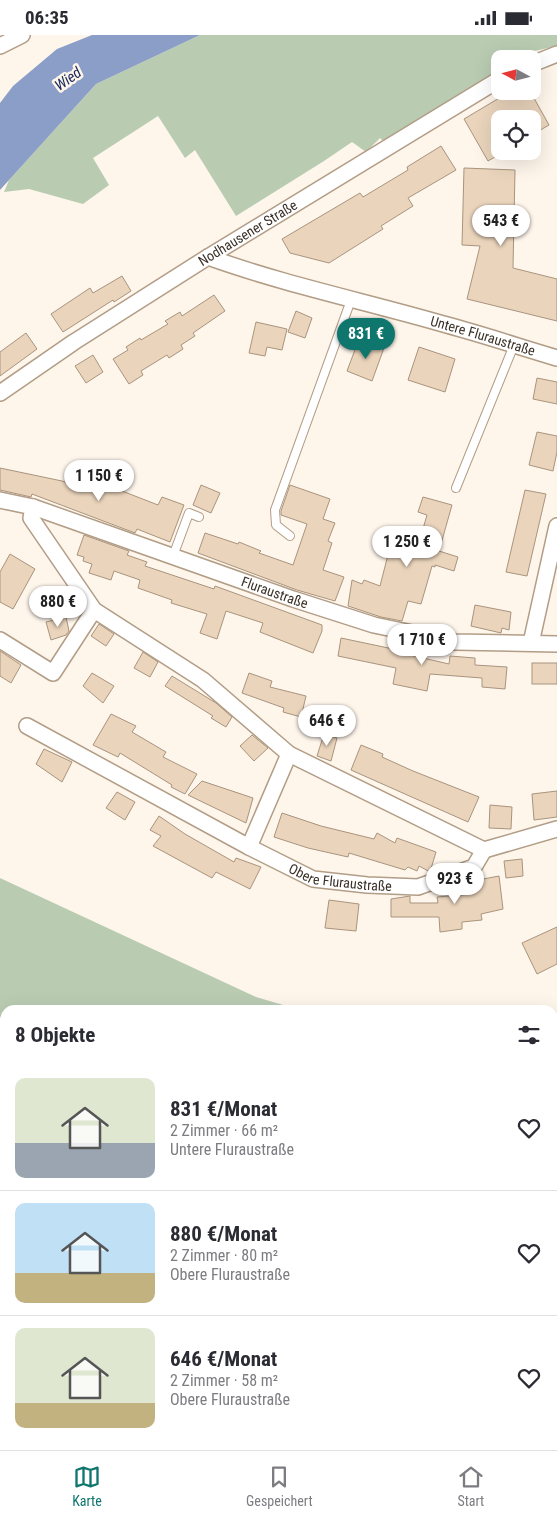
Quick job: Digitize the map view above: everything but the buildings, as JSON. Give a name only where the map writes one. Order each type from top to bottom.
[{"type":"street","points":[[0,46],[22,35]]},
{"type":"street","points":[[541,60],[557,54]]},
{"type":"street","name":"Nodhausener Straße","points":[[0,393],[74,342],[208,257],[491,84]]},
{"type":"street","name":"Untere Fluraustraße","points":[[208,257],[238,268],[446,325],[557,358]]},
{"type":"street","name":"Fluraustraße","points":[[0,500],[33,507],[293,599],[374,625],[456,642],[557,644]]},
{"type":"street","points":[[33,507],[31,518],[94,610],[203,680],[289,754],[484,849],[557,829]]},
{"type":"street","points":[[531,643],[557,525]]},
{"type":"street","points":[[0,640],[53,673],[94,610]]},
{"type":"street","name":"Obere Fluraustraße","points":[[26,726],[249,847],[313,879],[367,885],[418,887],[474,867],[484,849]]},
{"type":"street","points":[[249,847],[289,754]]},
{"type":"lane","points":[[290,536],[276,525],[275,510],[351,300]]},
{"type":"lane","points":[[456,488],[514,345]]},
{"type":"lane","points":[[173,556],[189,513],[199,517]]},
{"type":"green space","points":[[200,35],[557,35],[557,46],[539,50],[491,50],[491,75],[383,141],[380,138],[366,152],[352,142],[236,216],[195,150],[185,158],[158,116],[93,158],[109,185],[83,204],[29,189],[4,192],[9,180],[96,84]]},
{"type":"green space","points":[[0,878],[256,997],[283,1005],[0,1005]]},
{"type":"water","name":"Wied","points":[[92,35],[200,35],[96,84],[0,190],[0,103],[13,86],[57,49]]}]
